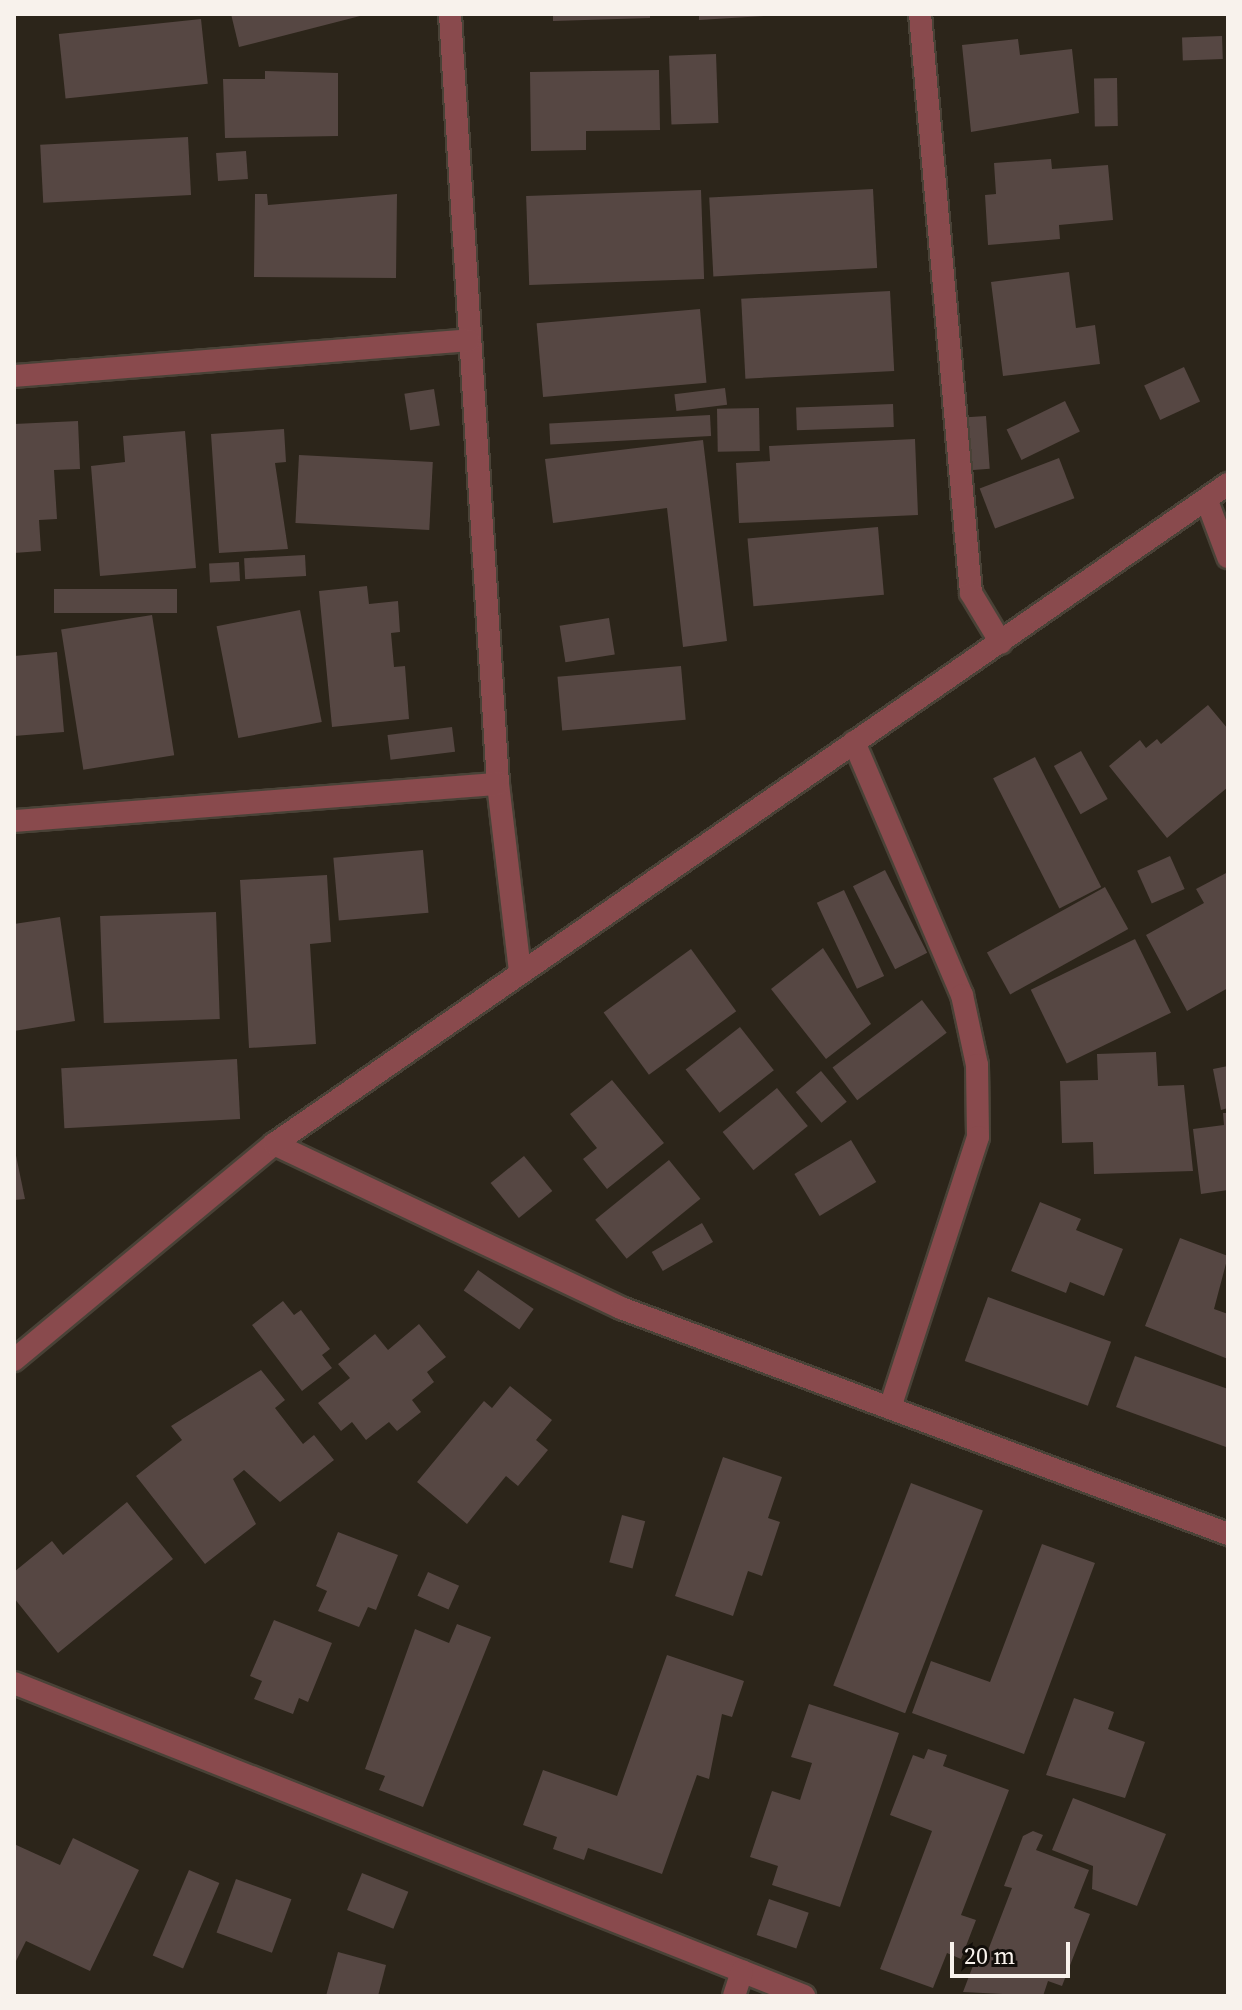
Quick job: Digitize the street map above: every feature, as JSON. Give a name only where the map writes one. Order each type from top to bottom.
[{"type":"street","points":[[450,14],[498,784],[520,970]]},
{"type":"street","points":[[920,14],[971,593],[1001,643]]},
{"type":"street","points":[[14,376],[469,340]]},
{"type":"street","points":[[14,1360],[274,1144],[520,970],[1001,643],[1228,484]]},
{"type":"street","points":[[1207,501],[1228,557]]},
{"type":"street","points":[[854,742],[962,995],[977,1065],[978,1137],[890,1408]]},
{"type":"street","points":[[14,821],[498,784]]},
{"type":"street","points":[[274,1144],[621,1308],[1228,1534]]},
{"type":"street","points":[[14,1683],[804,1996]]},
{"type":"street","points":[[734,1996],[742,1971]]},
{"type":"building","points":[[231,14],[364,14],[364,15],[239,47]]},
{"type":"building","points":[[553,14],[650,14],[650,18],[553,21]]},
{"type":"building","points":[[699,14],[764,14],[764,16],[699,20]]},
{"type":"building","points":[[201,19],[208,84],[66,99],[59,34]]},
{"type":"building","points":[[1222,36],[1223,59],[1183,60],[1182,37]]},
{"type":"building","points":[[1018,39],[1020,55],[1072,49],[1079,113],[971,132],[962,45]]},
{"type":"building","points":[[716,54],[718,123],[671,125],[669,56]]},
{"type":"building","points":[[659,70],[660,130],[586,131],[586,150],[531,151],[530,72]]},
{"type":"building","points":[[265,71],[338,73],[338,136],[225,138],[223,79],[265,79]]},
{"type":"building","points":[[1094,78],[1117,78],[1118,126],[1095,126]]},
{"type":"building","points":[[188,137],[191,195],[43,203],[40,145]]},
{"type":"building","points":[[246,151],[248,179],[218,181],[216,153]]},
{"type":"building","points":[[1051,159],[1052,169],[1108,165],[1113,220],[1059,225],[1060,239],[988,245],[985,195],[996,194],[994,163]]},
{"type":"building","points":[[873,189],[877,268],[713,276],[709,198]]},
{"type":"building","points":[[701,190],[704,279],[529,285],[526,196]]},
{"type":"building","points":[[255,194],[267,194],[268,205],[397,194],[396,278],[254,277]]},
{"type":"building","points":[[1069,272],[1076,328],[1095,325],[1100,364],[1003,376],[991,282]]},
{"type":"building","points":[[890,291],[894,371],[745,379],[741,299]]},
{"type":"building","points":[[700,309],[706,383],[543,397],[537,323]]},
{"type":"building","points":[[1184,367],[1200,401],[1160,420],[1144,386]]},
{"type":"building","points":[[725,388],[727,405],[676,411],[674,394]]},
{"type":"building","points":[[434,389],[440,426],[410,430],[404,394]]},
{"type":"building","points":[[1065,401],[1080,432],[1021,460],[1007,429]]},
{"type":"building","points":[[893,404],[894,427],[797,430],[796,407]]},
{"type":"building","points":[[759,408],[760,451],[718,452],[717,409]]},
{"type":"building","points":[[710,415],[711,436],[550,444],[549,423]]},
{"type":"building","points":[[986,416],[990,469],[967,470],[963,418]]},
{"type":"building","points":[[78,421],[80,469],[54,470],[57,519],[39,520],[41,551],[14,553],[14,424]]},
{"type":"building","points":[[284,429],[286,462],[275,463],[288,549],[219,553],[211,434]]},
{"type":"building","points":[[185,431],[196,568],[100,576],[91,466],[125,462],[123,436]]},
{"type":"building","points":[[915,439],[918,515],[739,523],[736,463],[770,461],[769,446]]},
{"type":"building","points":[[703,440],[727,641],[683,647],[667,508],[553,523],[545,459]]},
{"type":"building","points":[[299,455],[433,462],[429,530],[295,523]]},
{"type":"building","points":[[1059,458],[1074,498],[995,529],[980,488]]},
{"type":"building","points":[[878,527],[884,595],[753,606],[747,538]]},
{"type":"building","points":[[305,555],[306,576],[245,579],[244,558]]},
{"type":"building","points":[[239,562],[240,581],[210,583],[209,564]]},
{"type":"building","points":[[367,586],[369,604],[398,601],[400,632],[391,633],[394,667],[405,666],[409,719],[332,727],[319,591]]},
{"type":"building","points":[[54,589],[177,589],[177,613],[54,613]]},
{"type":"building","points":[[300,610],[322,722],[238,738],[217,626]]},
{"type":"building","points":[[152,615],[174,755],[83,770],[61,629]]},
{"type":"building","points":[[609,618],[615,655],[565,662],[560,626]]},
{"type":"building","points":[[57,652],[64,732],[14,736],[14,656]]},
{"type":"building","points":[[681,666],[686,720],[562,731],[557,677]]},
{"type":"building","points":[[1208,705],[1228,729],[1228,787],[1167,838],[1109,766],[1140,740],[1146,748],[1157,739],[1161,744]]},
{"type":"building","points":[[452,727],[455,752],[391,760],[387,735]]},
{"type":"building","points":[[1081,751],[1108,799],[1081,814],[1054,766]]},
{"type":"building","points":[[1035,757],[1101,887],[1059,908],[993,778]]},
{"type":"building","points":[[423,850],[428,913],[339,921],[333,858]]},
{"type":"building","points":[[1170,856],[1185,889],[1152,904],[1137,871]]},
{"type":"building","points":[[885,870],[927,953],[895,969],[853,886]]},
{"type":"building","points":[[1228,872],[1228,988],[1187,1011],[1146,935],[1204,903],[1196,889]]},
{"type":"building","points":[[327,875],[331,942],[310,944],[316,1044],[249,1048],[240,880]]},
{"type":"building","points":[[1105,887],[1128,929],[1010,994],[987,952]]},
{"type":"building","points":[[844,890],[884,976],[857,989],[817,903]]},
{"type":"building","points":[[216,912],[220,1019],[104,1023],[100,916]]},
{"type":"building","points":[[60,917],[75,1021],[14,1031],[14,924]]},
{"type":"building","points":[[1135,939],[1171,1013],[1067,1064],[1031,990]]},
{"type":"building","points":[[823,948],[871,1024],[826,1059],[771,989]]},
{"type":"building","points":[[691,949],[736,1011],[649,1075],[604,1012]]},
{"type":"building","points":[[922,1000],[947,1033],[857,1100],[833,1067]]},
{"type":"building","points":[[740,1027],[774,1070],[719,1113],[686,1069]]},
{"type":"building","points":[[1156,1052],[1158,1086],[1184,1085],[1193,1171],[1094,1174],[1093,1142],[1062,1143],[1060,1081],[1098,1080],[1097,1054]]},
{"type":"building","points":[[237,1059],[240,1119],[64,1128],[61,1068]]},
{"type":"building","points":[[1228,1066],[1228,1108],[1221,1110],[1213,1069]]},
{"type":"building","points":[[821,1071],[847,1102],[821,1123],[796,1092]]},
{"type":"building","points":[[612,1080],[664,1143],[607,1189],[583,1159],[597,1148],[570,1114]]},
{"type":"building","points":[[777,1088],[808,1126],[753,1170],[723,1132]]},
{"type":"building","points":[[1223,1113],[1228,1113],[1228,1190],[1201,1194],[1193,1129],[1224,1125]]},
{"type":"building","points":[[851,1140],[876,1182],[820,1216],[794,1174]]},
{"type":"building","points":[[14,1146],[25,1199],[14,1200]]},
{"type":"building","points":[[524,1156],[552,1191],[519,1218],[491,1183]]},
{"type":"building","points":[[669,1160],[700,1199],[627,1259],[595,1220]]},
{"type":"building","points":[[1040,1202],[1081,1219],[1076,1230],[1123,1249],[1104,1296],[1070,1282],[1066,1293],[1011,1271]]},
{"type":"building","points":[[702,1223],[713,1242],[663,1271],[652,1252]]},
{"type":"building","points":[[1180,1238],[1228,1256],[1214,1309],[1228,1314],[1228,1359],[1145,1326]]},
{"type":"building","points":[[478,1270],[534,1309],[519,1329],[464,1290]]},
{"type":"building","points":[[988,1297],[1111,1342],[1088,1406],[965,1361]]},
{"type":"building","points":[[283,1301],[294,1315],[301,1310],[330,1349],[322,1355],[332,1368],[302,1391],[252,1325]]},
{"type":"building","points":[[419,1324],[446,1357],[427,1372],[434,1382],[412,1400],[421,1412],[397,1431],[389,1422],[366,1440],[352,1422],[341,1431],[318,1403],[350,1378],[338,1364],[375,1334],[388,1350]]},
{"type":"building","points":[[1135,1356],[1228,1389],[1226,1447],[1116,1407]]},
{"type":"building","points":[[261,1370],[285,1400],[275,1408],[303,1444],[314,1435],[334,1460],[280,1502],[244,1470],[233,1479],[256,1524],[205,1564],[136,1476],[182,1440],[171,1426]]},
{"type":"building","points":[[510,1386],[552,1420],[536,1440],[548,1450],[518,1486],[506,1476],[467,1524],[417,1482],[484,1401],[492,1408]]},
{"type":"building","points":[[723,1457],[782,1477],[768,1518],[780,1522],[762,1576],[748,1571],[733,1616],[675,1596]]},
{"type":"building","points":[[911,1483],[983,1511],[905,1713],[833,1686]]},
{"type":"building","points":[[127,1502],[173,1559],[58,1653],[14,1598],[14,1572],[52,1541],[63,1555]]},
{"type":"building","points":[[622,1515],[645,1521],[633,1569],[609,1562]]},
{"type":"building","points":[[338,1532],[398,1555],[376,1610],[368,1607],[359,1627],[318,1611],[327,1591],[316,1586]]},
{"type":"building","points":[[1042,1544],[1095,1563],[1024,1754],[912,1713],[931,1661],[990,1682]]},
{"type":"building","points":[[428,1572],[459,1586],[448,1610],[417,1596]]},
{"type":"building","points":[[274,1620],[332,1643],[308,1702],[299,1698],[293,1714],[254,1699],[262,1681],[250,1676]]},
{"type":"building","points":[[457,1624],[491,1637],[423,1807],[379,1790],[385,1776],[365,1769],[415,1629],[449,1643]]},
{"type":"building","points":[[667,1655],[744,1681],[732,1717],[722,1714],[709,1779],[697,1775],[662,1874],[588,1848],[584,1860],[553,1849],[557,1837],[523,1825],[543,1770],[617,1796]]},
{"type":"building","points":[[1074,1698],[1114,1712],[1108,1729],[1145,1742],[1125,1798],[1046,1775]]},
{"type":"building","points":[[809,1704],[899,1733],[840,1907],[772,1885],[778,1866],[750,1857],[772,1791],[800,1800],[812,1763],[791,1757]]},
{"type":"building","points":[[928,1749],[947,1755],[943,1766],[1009,1790],[961,1915],[976,1920],[961,1959],[947,1953],[933,1988],[880,1969],[932,1831],[890,1815],[913,1755],[924,1759]]},
{"type":"building","points":[[1073,1798],[1166,1834],[1137,1906],[1092,1889],[1093,1866],[1052,1850]]},
{"type":"building","points":[[1033,1831],[1043,1835],[1036,1850],[1089,1870],[1074,1908],[1090,1914],[1062,1986],[1048,1981],[1043,1996],[963,1992],[979,1950],[987,1953],[1012,1888],[1004,1886],[1023,1836]]},
{"type":"building","points":[[73,1838],[139,1870],[90,1971],[26,1941],[14,1965],[14,1844],[60,1865]]},
{"type":"building","points":[[189,1870],[219,1883],[183,1969],[153,1956]]},
{"type":"building","points":[[362,1873],[408,1892],[393,1929],[347,1910]]},
{"type":"building","points":[[236,1879],[291,1899],[272,1953],[217,1933]]},
{"type":"building","points":[[769,1899],[809,1913],[796,1949],[757,1935]]},
{"type":"building","points":[[338,1952],[386,1965],[378,1996],[326,1996]]}]
